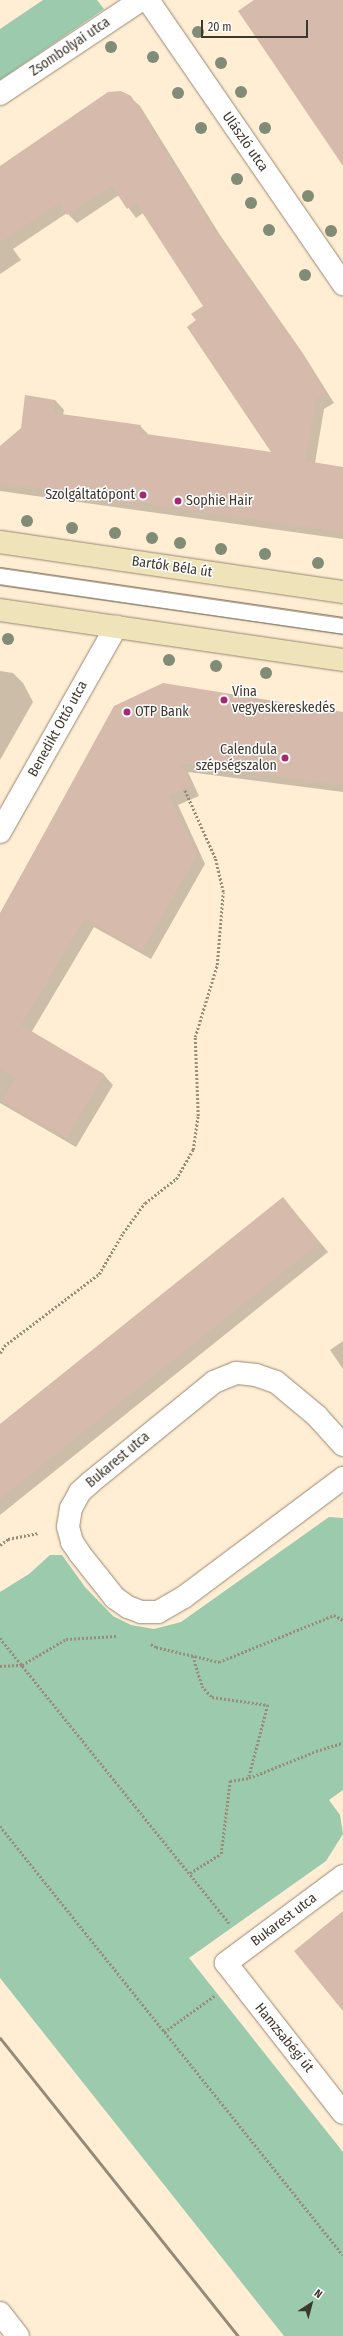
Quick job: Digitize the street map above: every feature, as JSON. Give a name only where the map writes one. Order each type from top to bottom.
[{"type":"main road","name":"Bartók Béla út","points":[[0,542],[343,592]]},
{"type":"main road","points":[[0,610],[343,660]]},
{"type":"street","name":"Zsombolyai utca","points":[[0,94],[141,0]]},
{"type":"street","name":"Ulászló utca","points":[[148,0],[343,284]]},
{"type":"street","name":"Benedikt Ottó utca","points":[[0,832],[116,627]]},
{"type":"street","name":"Bukarest utca","points":[[343,1445],[317,1416],[276,1382],[256,1375],[236,1373],[214,1382],[80,1492],[71,1508],[68,1526],[72,1542],[115,1598],[141,1612],[158,1612],[184,1597],[343,1478]]},
{"type":"street","name":"Bukarest utca","points":[[231,1971],[247,1947],[343,1876]]},
{"type":"street","name":"Hamzsabégi út","points":[[231,1971],[343,2113]]},
{"type":"street","points":[[0,2313],[18,2336]]},
{"type":"lane","points":[[0,576],[343,626]]},
{"type":"path","points":[[0,1353],[4,1346],[99,1274],[123,1233],[144,1203],[176,1179],[193,1150],[198,1116],[195,1037],[217,965],[223,892],[215,858],[184,789]]},
{"type":"path","points":[[0,1545],[8,1539],[68,1526]]},
{"type":"path","points":[[150,1643],[156,1647],[219,1662],[334,1615],[343,1620]]},
{"type":"path","points":[[0,1666],[22,1665],[66,1639],[124,1636]]},
{"type":"path","points":[[0,1638],[247,1947]]},
{"type":"path","points":[[193,1656],[202,1686],[212,1697],[268,1705],[249,1778]]},
{"type":"path","points":[[190,1874],[221,1854],[230,1781],[249,1778],[316,1751],[343,1743]]},
{"type":"path","points":[[0,1826],[343,2255]]},
{"type":"path","points":[[164,2032],[231,1971]]},
{"type":"green space","points":[[43,0],[97,0],[104,9],[0,80],[0,29]]},
{"type":"green space","points":[[329,1517],[343,1518],[343,1790],[329,1800],[340,1815],[343,1834],[326,1861],[189,1958],[343,2152],[343,2336],[284,2336],[0,1978],[0,1592],[29,1574],[50,1555],[62,1555],[85,1587],[113,1616],[131,1625],[154,1629],[181,1622]]},
{"type":"building","points":[[254,0],[343,0],[343,166],[238,11]]},
{"type":"building","points":[[121,91],[131,96],[211,225],[294,342],[326,393],[316,400],[306,461],[343,467],[343,532],[0,483],[0,446],[21,428],[25,395],[55,400],[54,413],[141,425],[139,433],[271,452],[187,327],[196,320],[191,314],[203,306],[136,203],[127,209],[112,186],[67,215],[60,203],[0,243],[0,166],[108,92]]},
{"type":"building","points":[[163,683],[343,712],[343,785],[180,763],[191,786],[169,795],[197,855],[142,951],[85,918],[21,1025],[104,1074],[67,1138],[2,1101],[16,1078],[0,1069],[0,914],[114,706]]},
{"type":"building","points":[[283,1197],[319,1243],[0,1499],[0,1424]]},
{"type":"building","points":[[343,1911],[343,2011],[294,1951]]},
{"type":"tram line","points":[[0,567],[343,617]]},
{"type":"tram line","points":[[0,585],[343,634]]},
{"type":"railway","points":[[0,2038],[238,2336]]},
{"type":"place","name":"Szolgáltatópont","points":[[143,495]]},
{"type":"place","name":"Sophie Hair","points":[[178,501]]},
{"type":"place","name":"Vina vegyeskereskedés","points":[[224,700]]},
{"type":"place","name":"OTP Bank","points":[[127,712]]},
{"type":"place","name":"Calendula szépségszalon","points":[[285,758]]}]
